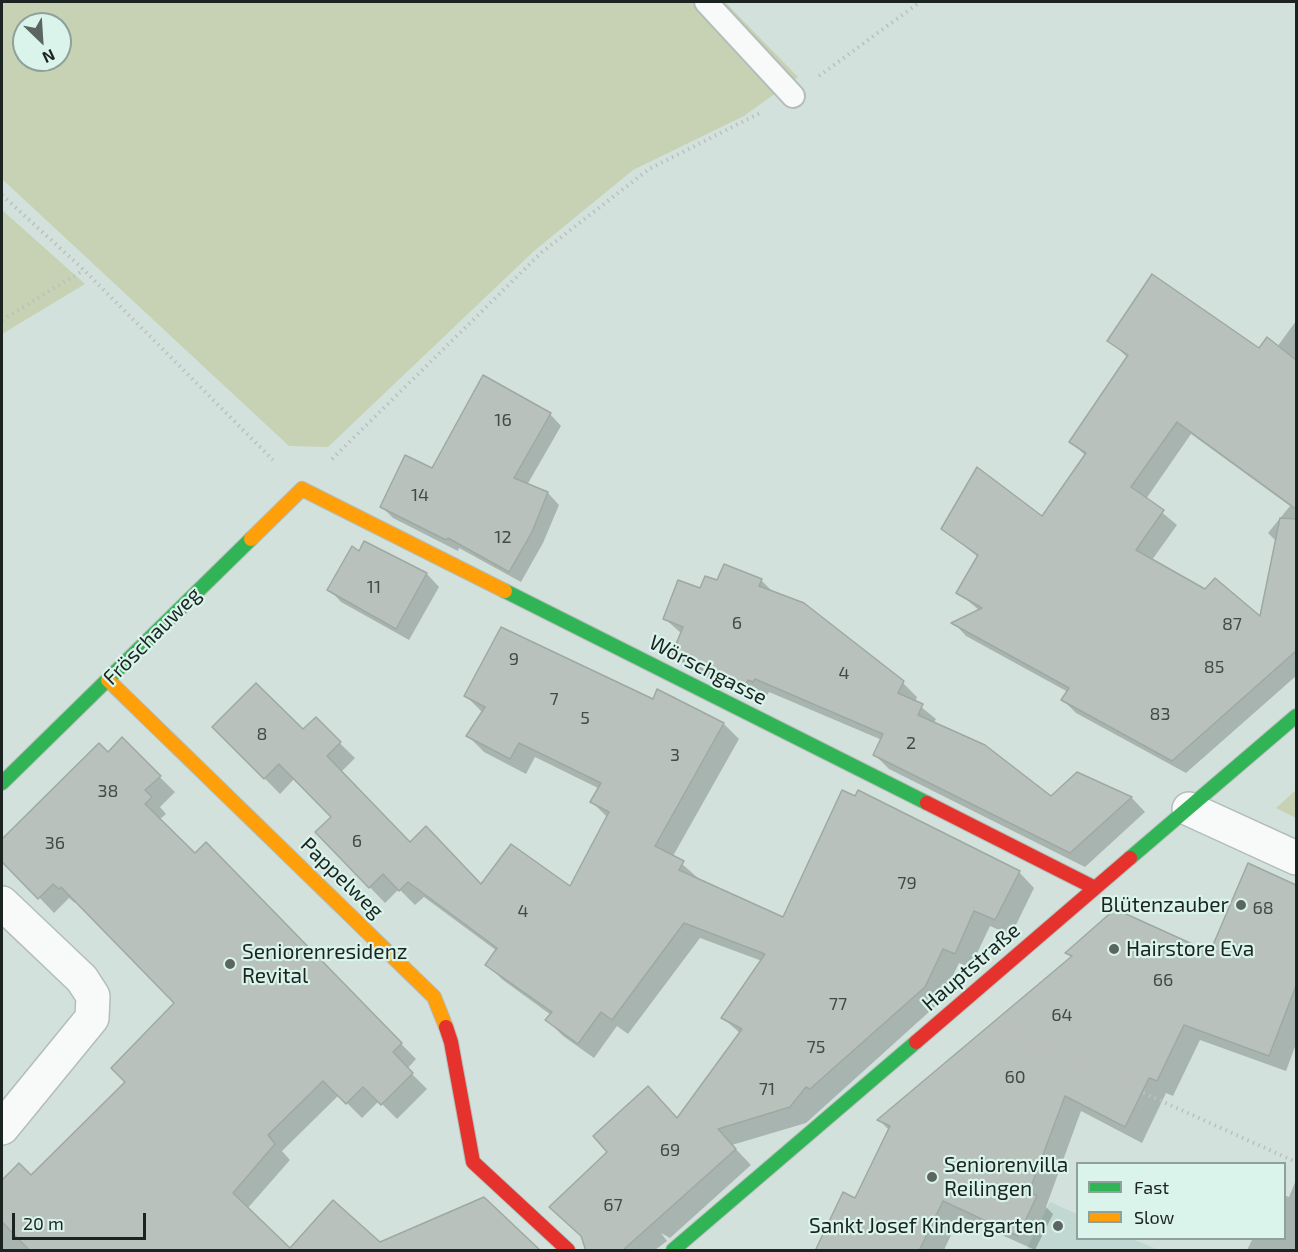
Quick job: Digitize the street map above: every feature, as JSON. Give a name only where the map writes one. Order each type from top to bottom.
[{"type":"street","name":"Fröschauweg","points":[[2,783],[302,489]]},
{"type":"street","name":"Wörschgasse","points":[[302,489],[1095,888]]},
{"type":"street","name":"Pappelweg","points":[[108,680],[434,997],[451,1042],[473,1162],[568,1251]]},
{"type":"street","name":"Hauptstraße","points":[[674,1251],[1296,716]]},
{"type":"street","points":[[1189,808],[1296,858]]},
{"type":"street","points":[[2,903],[82,979],[93,996],[92,1018],[2,1128]]},
{"type":"lane","points":[[706,2],[793,96]]},
{"type":"path","points":[[2,195],[84,270],[302,489],[542,252],[649,169],[793,96],[920,2]]},
{"type":"path","points":[[2,320],[84,270]]},
{"type":"path","points":[[955,1008],[1296,1162]]},
{"type":"shaded area","name":"Sankt Josef Kindergarten","points":[[1050,1202],[1076,1214],[1076,1240],[1134,1240],[1159,1250],[1026,1250]]},
{"type":"green space","points":[[2,2],[725,2],[798,77],[744,116],[633,170],[534,251],[328,447],[289,446],[2,179]]},
{"type":"green space","points":[[2,210],[85,284],[2,334]]},
{"type":"green space","points":[[1296,790],[1296,818],[1276,808]]},
{"type":"building","points":[[1152,274],[1259,348],[1267,337],[1296,360],[1296,509],[1177,422],[1131,487],[1164,510],[1136,550],[1205,589],[1215,578],[1260,616],[1280,518],[1296,519],[1296,651],[1172,761],[1061,700],[1069,688],[951,623],[982,608],[956,593],[978,555],[941,529],[977,467],[1042,516],[1086,453],[1069,442],[1128,355],[1107,341]]},
{"type":"building","points":[[483,375],[551,413],[514,478],[548,492],[532,532],[509,572],[448,538],[446,540],[380,507],[405,455],[432,468]]},
{"type":"building","points":[[364,541],[427,573],[396,629],[327,590],[352,546],[359,551]]},
{"type":"building","points":[[724,564],[762,579],[759,586],[804,603],[904,681],[898,693],[923,704],[918,715],[985,745],[1051,796],[1077,772],[1132,797],[1070,853],[873,755],[883,734],[755,679],[753,682],[748,680],[743,690],[672,654],[683,627],[663,619],[678,580],[700,588],[705,576],[717,580]]},
{"type":"building","points":[[501,627],[653,699],[657,689],[724,723],[655,846],[684,861],[679,870],[783,917],[842,790],[855,796],[858,790],[1020,871],[995,920],[974,911],[955,954],[943,949],[925,987],[810,1089],[806,1087],[790,1107],[718,1129],[736,1149],[622,1251],[586,1251],[581,1236],[549,1207],[607,1152],[593,1136],[648,1086],[677,1118],[742,1029],[721,1018],[765,954],[684,923],[612,1020],[601,1012],[578,1044],[545,1020],[552,1012],[485,965],[497,948],[408,882],[399,891],[383,874],[369,888],[315,832],[331,817],[279,764],[264,779],[212,727],[256,683],[303,729],[316,717],[341,742],[327,756],[410,842],[426,826],[481,884],[511,844],[570,886],[609,812],[590,802],[601,783],[519,743],[510,759],[466,736],[485,707],[464,696]]},
{"type":"building","points":[[122,737],[161,776],[145,790],[152,797],[145,804],[195,853],[206,842],[402,1043],[393,1052],[413,1073],[381,1105],[363,1087],[346,1104],[323,1081],[268,1135],[275,1144],[233,1193],[290,1248],[333,1200],[380,1242],[484,1197],[541,1251],[30,1251],[2,1222],[2,1180],[19,1163],[31,1175],[125,1082],[111,1068],[174,1003],[61,887],[59,889],[53,884],[38,899],[2,862],[2,839],[99,743],[108,752]]},
{"type":"building","points":[[1248,863],[1296,885],[1296,986],[1269,1056],[1184,1025],[1157,1081],[1149,1078],[1125,1127],[1065,1096],[1029,1192],[1037,1196],[1018,1236],[943,1201],[919,1251],[815,1251],[843,1192],[855,1198],[890,1126],[877,1120],[1072,956],[1065,953],[1115,909],[1210,952]]},
{"type":"traffic: fast","points":[[2,783],[251,539]]},
{"type":"traffic: fast","points":[[505,591],[927,803]]},
{"type":"traffic: fast","points":[[1130,858],[1296,716]]},
{"type":"traffic: fast","points":[[673,1250],[916,1042]]},
{"type":"traffic: slow","points":[[251,539],[302,489],[505,591]]},
{"type":"traffic: slow","points":[[108,680],[434,997],[446,1027]]},
{"type":"traffic: jam","points":[[927,803],[1095,888]]},
{"type":"traffic: jam","points":[[916,1042],[1130,858]]},
{"type":"traffic: jam","points":[[446,1027],[451,1042],[473,1162],[568,1250]]},
{"type":"place","name":"Blütenzauber","points":[[1241,905]]},
{"type":"place","name":"Hairstore Eva","points":[[1114,949]]},
{"type":"place","name":"Seniorenresidenz Revital","points":[[230,964]]},
{"type":"place","name":"Seniorenvilla Reilingen","points":[[932,1177]]},
{"type":"place","name":"Sankt Josef Kindergarten","points":[[1058,1226]]}]
